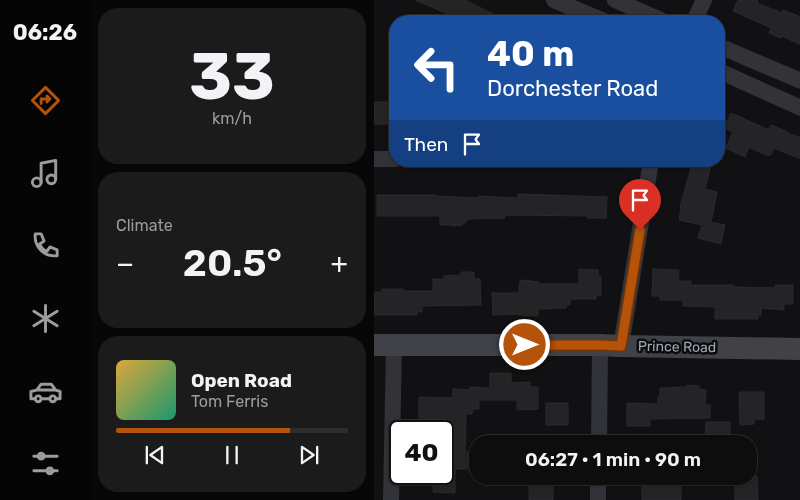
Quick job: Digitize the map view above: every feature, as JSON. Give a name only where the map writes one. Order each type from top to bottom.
[{"type":"street","points":[[554,0],[590,15]]},
{"type":"street","points":[[615,0],[649,15]]},
{"type":"street","points":[[697,15],[704,0]]},
{"type":"street","points":[[725,49],[800,81]]},
{"type":"street","points":[[725,74],[800,108]]},
{"type":"street","points":[[374,159],[389,159]]},
{"type":"street","points":[[600,435],[611,345],[649,167]]},
{"type":"street","name":"Prince Road","points":[[384,346],[611,345],[800,349]]},
{"type":"street","points":[[384,346],[391,500]]},
{"type":"street","points":[[598,485],[598,500]]},
{"type":"building","points":[[415,0],[465,0],[495,15],[450,15]]},
{"type":"building","points":[[738,0],[758,0],[757,3],[782,13],[783,10],[801,17],[801,45],[782,36],[781,38],[769,33],[771,28],[733,11]]},
{"type":"building","points":[[374,102],[389,102],[389,124],[374,124]]},
{"type":"building","points":[[731,113],[769,130],[771,125],[788,132],[801,138],[801,159],[774,148],[771,155],[769,154],[768,156],[749,147],[745,157],[726,148],[733,132],[725,128]]},
{"type":"building","points":[[691,167],[710,167],[705,189],[717,192],[711,222],[725,225],[721,244],[698,238],[702,225],[679,220],[680,207]]},
{"type":"building","points":[[518,194],[607,197],[606,218],[505,215],[505,218],[469,219],[462,225],[452,226],[440,225],[440,216],[377,216],[377,195],[518,198]]},
{"type":"building","points":[[579,269],[598,270],[598,276],[601,276],[601,296],[596,295],[596,299],[570,299],[570,305],[566,305],[566,308],[538,309],[538,316],[518,314],[493,315],[492,293],[519,293],[520,281],[523,280],[539,282],[539,284],[579,284]]},
{"type":"building","points":[[653,269],[679,270],[678,281],[691,281],[691,285],[734,285],[734,287],[775,288],[775,285],[793,285],[793,304],[784,304],[784,310],[761,308],[761,315],[758,315],[758,319],[715,319],[715,307],[683,306],[683,300],[660,300],[660,296],[652,296]]},
{"type":"building","points":[[461,272],[474,272],[474,279],[480,279],[481,305],[422,306],[422,312],[417,312],[417,315],[374,315],[374,292],[382,292],[382,289],[433,291],[433,279],[444,279],[444,276],[461,275]]},
{"type":"building","points":[[490,373],[511,373],[511,383],[530,382],[530,387],[538,387],[538,409],[517,410],[517,400],[479,400],[479,409],[473,409],[472,414],[466,414],[465,452],[469,452],[469,469],[455,469],[455,493],[433,492],[433,485],[454,485],[454,420],[419,420],[419,397],[453,398],[453,389],[470,390],[470,387],[490,388]]},
{"type":"building","points":[[687,385],[699,386],[699,389],[706,390],[705,405],[710,405],[710,418],[650,419],[650,426],[627,426],[627,403],[658,404],[660,388],[687,387]]},
{"type":"building","points":[[739,392],[764,392],[764,419],[754,419],[754,424],[740,425]]},
{"type":"building","points":[[546,403],[568,403],[568,425],[546,425]]},
{"type":"building","points":[[706,422],[730,422],[730,435],[705,435]]},
{"type":"building","points":[[757,476],[758,500],[735,500],[735,485],[757,485]]},
{"type":"building","points":[[529,485],[553,485],[553,500],[529,500]]},
{"type":"building","points":[[642,485],[681,485],[681,500],[642,500]]},
{"type":"route","points":[[525,345],[621,346],[640,230]]}]
